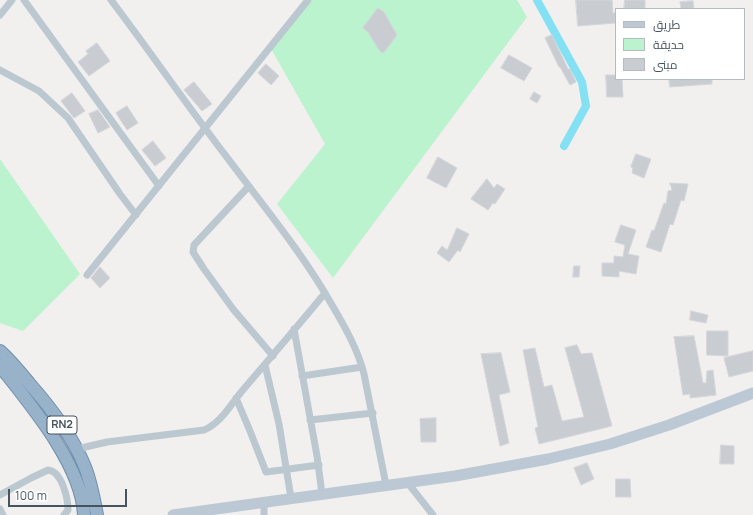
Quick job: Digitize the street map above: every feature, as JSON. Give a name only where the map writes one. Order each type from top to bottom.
[{"type":"highway","name":"RN2","points":[[0,352],[9,360],[43,399],[66,430],[88,474],[97,515]]},
{"type":"highway","name":"RN2","points":[[0,366],[58,445],[74,473],[81,493],[84,515]]},
{"type":"main road","points":[[173,515],[484,472],[556,458],[610,444],[676,422],[753,393]]},
{"type":"street","points":[[0,15],[12,0]]},
{"type":"street","points":[[24,0],[159,186]]},
{"type":"street","points":[[111,0],[299,252],[346,330],[362,366],[373,413],[386,485]]},
{"type":"street","points":[[87,275],[308,0]]},
{"type":"street","points":[[0,70],[40,91],[68,118],[120,194],[136,214]]},
{"type":"street","points":[[249,186],[194,245],[193,252],[233,309],[273,356]]},
{"type":"street","points":[[76,449],[107,442],[204,430],[212,427],[325,293]]},
{"type":"street","points":[[294,329],[319,465],[322,494]]},
{"type":"street","points":[[265,365],[277,417],[291,498]]},
{"type":"street","points":[[302,376],[362,366]]},
{"type":"street","points":[[236,398],[266,472],[319,465]]},
{"type":"street","points":[[310,420],[373,413]]},
{"type":"street","points":[[0,495],[31,478],[51,470],[58,476],[64,490],[68,510],[64,515]]},
{"type":"street","points":[[407,482],[433,515]]},
{"type":"street","points":[[264,502],[264,515]]},
{"type":"street","points":[[0,509],[2,515]]},
{"type":"green space","points":[[312,0],[517,0],[527,17],[333,278],[277,204],[325,144],[270,47]]},
{"type":"green space","points":[[0,159],[80,274],[23,331],[0,323]]},
{"type":"building","points":[[576,0],[612,0],[613,13],[615,13],[615,23],[578,26]]},
{"type":"building","points":[[625,0],[645,0],[645,8],[624,8]]},
{"type":"building","points":[[693,1],[694,8],[681,8],[680,2]]},
{"type":"building","points":[[378,8],[384,12],[397,35],[382,53],[368,32],[363,28]]},
{"type":"building","points":[[552,35],[568,69],[570,69],[576,82],[570,85],[559,67],[545,38]]},
{"type":"building","points":[[97,43],[110,61],[89,76],[78,62],[88,54],[86,51]]},
{"type":"building","points":[[509,55],[532,68],[524,81],[501,68]]},
{"type":"building","points":[[266,64],[279,76],[271,85],[258,73]]},
{"type":"building","points":[[606,75],[615,75],[615,80],[622,80],[623,97],[607,97]]},
{"type":"building","points":[[669,80],[712,80],[712,84],[670,87]]},
{"type":"building","points":[[194,82],[212,104],[202,111],[184,90]]},
{"type":"building","points":[[534,92],[541,96],[537,103],[530,99]]},
{"type":"building","points":[[72,93],[85,111],[74,118],[61,101]]},
{"type":"building","points":[[127,106],[138,123],[127,130],[116,113]]},
{"type":"building","points":[[98,110],[110,127],[98,133],[89,114]]},
{"type":"building","points":[[153,141],[166,158],[155,166],[142,150]]},
{"type":"building","points":[[636,154],[651,159],[644,178],[632,173],[633,168],[631,167]]},
{"type":"building","points":[[438,157],[457,168],[446,188],[427,178]]},
{"type":"building","points":[[487,179],[494,188],[497,184],[505,189],[495,204],[493,203],[488,210],[471,199]]},
{"type":"building","points":[[670,183],[688,184],[684,201],[681,200],[673,225],[670,224],[661,252],[646,247],[652,230],[654,231],[664,203],[666,204],[668,191],[672,190]]},
{"type":"building","points":[[621,225],[636,230],[628,254],[639,256],[636,274],[619,271],[619,277],[602,276],[602,263],[614,263],[614,256],[623,257],[625,245],[615,242]]},
{"type":"building","points":[[457,228],[469,234],[460,252],[458,250],[449,262],[437,253],[442,246],[447,250]]},
{"type":"building","points":[[574,266],[580,266],[579,277],[573,277]]},
{"type":"building","points":[[100,267],[110,278],[100,288],[91,278]]},
{"type":"building","points":[[691,311],[708,315],[706,323],[690,320]]},
{"type":"building","points":[[707,331],[728,331],[728,356],[707,355]]},
{"type":"building","points":[[694,336],[703,383],[706,383],[707,371],[713,370],[716,395],[690,398],[690,394],[683,395],[674,337]]},
{"type":"building","points":[[577,345],[581,354],[592,353],[612,426],[539,444],[535,428],[538,427],[523,350],[535,348],[544,387],[552,385],[562,421],[584,417],[565,348]]},
{"type":"building","points":[[753,351],[753,371],[729,377],[724,358]]},
{"type":"building","points":[[501,353],[510,392],[499,395],[509,443],[500,446],[481,354]]},
{"type":"building","points":[[436,418],[436,442],[421,442],[420,419]]},
{"type":"building","points":[[721,445],[734,446],[734,464],[720,464]]},
{"type":"building","points":[[587,463],[594,479],[581,485],[574,468]]},
{"type":"building","points":[[616,479],[630,479],[631,497],[616,497]]},
{"type":"waterway","points":[[537,0],[582,82],[586,106],[564,146]]}]
